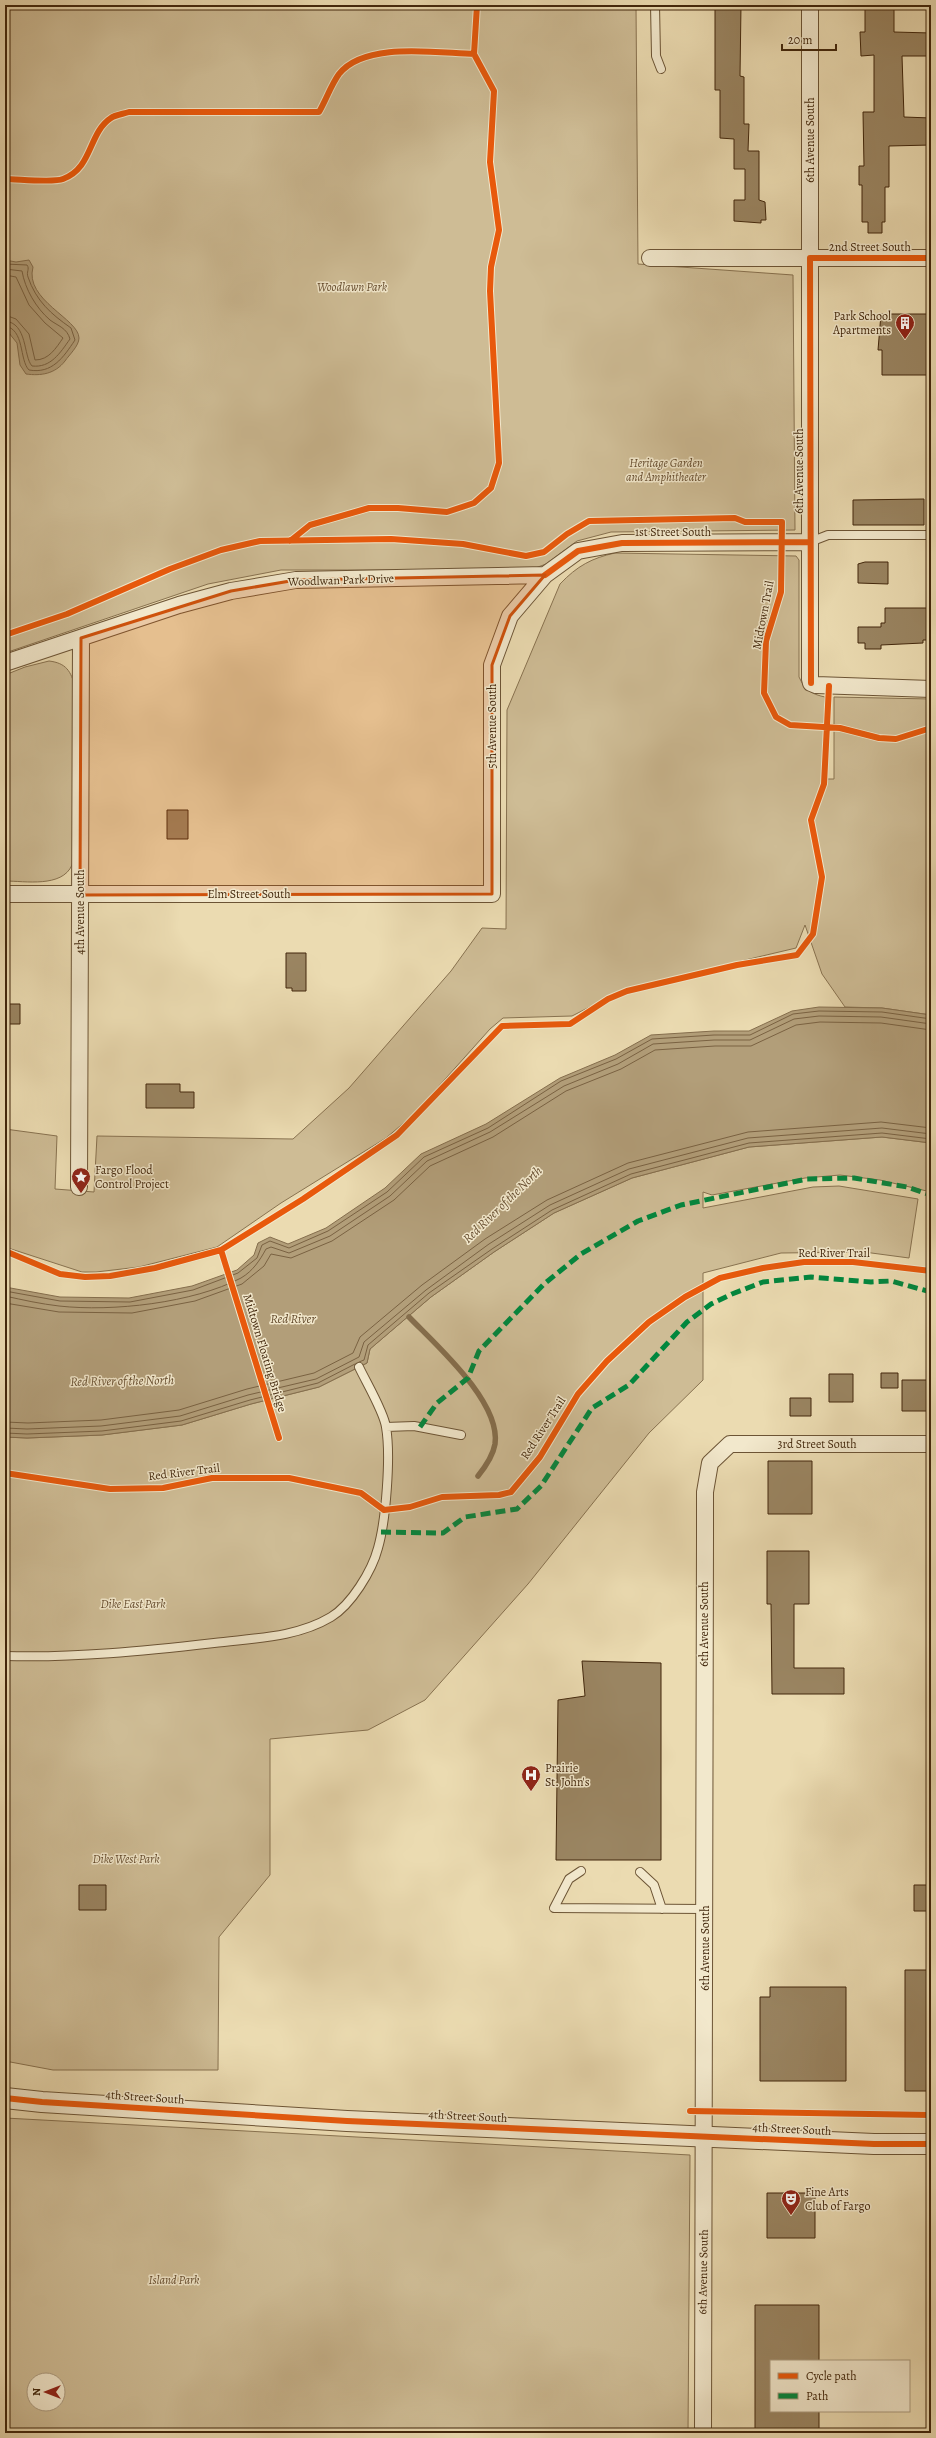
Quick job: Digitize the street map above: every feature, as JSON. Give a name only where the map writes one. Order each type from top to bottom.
[{"type":"street","name":"6th Avenue South","points":[[810,5],[811,683],[816,685],[931,689]]},
{"type":"street","name":"2nd Street South","points":[[650,258],[931,258]]},
{"type":"street","name":"1st Street South","points":[[545,575],[578,551],[622,543],[810,542]]},
{"type":"street","name":"Woodlwan Park Drive","points":[[5,664],[81,638],[231,591],[296,580],[545,575]]},
{"type":"street","name":"5th Avenue South","points":[[492,894],[492,665],[510,616],[545,575]]},
{"type":"street","name":"4th Avenue South","points":[[79,1186],[81,638]]},
{"type":"street","name":"Elm Street South","points":[[5,894],[492,894]]},
{"type":"street","name":"3rd Street South","points":[[710,1463],[730,1444],[931,1444]]},
{"type":"street","name":"6th Avenue South","points":[[703,2433],[705,1492],[710,1463]]},
{"type":"street","name":"4th Street South","points":[[5,2098],[42,2102],[348,2121],[704,2137],[931,2144]]},
{"type":"lane","points":[[655,5],[656,56],[661,69]]},
{"type":"lane","points":[[810,542],[828,535],[931,535]]},
{"type":"lane","points":[[5,1656],[50,1657],[140,1651],[236,1640],[299,1632],[332,1616],[359,1590],[378,1549],[384,1510],[386,1427],[359,1367]]},
{"type":"lane","points":[[386,1427],[414,1426],[461,1435]]},
{"type":"lane","points":[[581,1871],[568,1879],[554,1908],[705,1909]]},
{"type":"lane","points":[[640,1872],[654,1885],[662,1909]]},
{"type":"highlighted area","points":[[545,575],[510,616],[492,665],[492,894],[80,895],[81,638],[231,591],[296,580]]},
{"type":"green space","name":"Woodlawn Park","points":[[5,5],[636,5],[638,264],[793,275],[795,530],[611,532],[577,541],[546,564],[530,570],[281,570],[208,584],[5,653]]},
{"type":"green space","points":[[615,553],[796,556],[799,560],[799,677],[809,691],[825,697],[822,779],[834,779],[834,697],[931,699],[931,1015],[882,1008],[845,1007],[822,974],[805,925],[796,948],[627,988],[572,1016],[503,1018],[490,1029],[413,1115],[386,1138],[281,1203],[217,1247],[139,1267],[96,1272],[82,1272],[5,1247],[5,1129],[57,1136],[55,1189],[94,1192],[97,1136],[293,1139],[349,1088],[451,971],[482,928],[506,929],[507,710],[560,584],[573,572],[592,560]]},
{"type":"green space","points":[[49,661],[60,664],[67,669],[72,676],[75,687],[73,863],[67,872],[52,880],[42,882],[5,881],[5,675],[25,667]]},
{"type":"green space","points":[[882,1137],[931,1143],[931,1192],[880,1180],[840,1175],[805,1178],[712,1195],[703,1192],[703,1208],[813,1187],[839,1186],[918,1199],[909,1258],[864,1252],[781,1253],[703,1273],[703,1380],[649,1433],[528,1584],[425,1700],[368,1730],[270,1739],[270,1875],[219,1937],[218,2070],[53,2070],[5,2061],[5,1437],[27,1438],[102,1435],[182,1425],[251,1404],[319,1387],[367,1363],[370,1349],[431,1297],[494,1252],[554,1213],[632,1178],[749,1147]]},
{"type":"green space","name":"Island Park","points":[[5,2118],[690,2155],[688,2433],[5,2433]]},
{"type":"water","points":[[5,260],[16,262],[29,260],[33,267],[32,279],[36,289],[44,299],[77,331],[79,341],[76,347],[57,369],[37,375],[26,374],[20,365],[17,343],[5,328]]},
{"type":"water","name":"Red River","points":[[819,1007],[882,1008],[931,1015],[931,1143],[882,1137],[749,1147],[632,1178],[554,1213],[494,1252],[431,1297],[370,1349],[367,1363],[319,1387],[251,1404],[182,1425],[102,1435],[27,1438],[5,1437],[5,1287],[60,1297],[129,1298],[192,1286],[237,1270],[254,1255],[258,1243],[270,1237],[288,1244],[326,1228],[385,1188],[421,1154],[486,1124],[560,1078],[615,1055],[651,1035],[714,1031],[749,1031],[792,1011]]},
{"type":"building","points":[[715,5],[741,5],[740,76],[744,77],[744,124],[749,124],[748,151],[759,151],[759,200],[765,202],[766,220],[761,220],[761,223],[734,221],[734,200],[745,200],[745,169],[734,169],[734,139],[720,138],[720,90],[715,90]]},
{"type":"building","points":[[865,5],[894,5],[894,32],[931,33],[931,56],[902,56],[904,117],[931,118],[931,145],[889,146],[889,187],[885,187],[885,222],[882,222],[882,233],[868,233],[868,222],[862,222],[862,185],[859,185],[859,166],[864,166],[863,112],[874,112],[874,55],[861,56],[860,32],[865,32]]},
{"type":"building","name":"Park School Apartments","points":[[881,314],[931,314],[931,375],[882,375],[882,350],[878,350]]},
{"type":"building","points":[[924,499],[924,525],[853,525],[853,500]]},
{"type":"building","points":[[865,562],[888,562],[888,584],[858,583],[858,564]]},
{"type":"building","points":[[885,608],[930,608],[930,640],[923,640],[923,643],[881,645],[881,649],[865,649],[865,643],[858,643],[858,627],[881,627],[881,623],[885,623]]},
{"type":"building","points":[[167,810],[188,810],[188,839],[167,839]]},
{"type":"building","points":[[286,953],[306,953],[306,991],[292,991],[292,988],[286,988]]},
{"type":"building","points":[[5,1004],[20,1004],[20,1024],[5,1024]]},
{"type":"building","points":[[146,1084],[180,1084],[180,1092],[194,1092],[194,1108],[146,1108]]},
{"type":"building","points":[[881,1373],[898,1373],[898,1388],[881,1388]]},
{"type":"building","points":[[829,1374],[853,1374],[853,1402],[829,1402]]},
{"type":"building","points":[[902,1380],[931,1380],[931,1411],[902,1411]]},
{"type":"building","points":[[790,1398],[811,1398],[811,1416],[790,1416]]},
{"type":"building","points":[[768,1461],[812,1461],[812,1514],[768,1514]]},
{"type":"building","points":[[767,1551],[809,1551],[809,1604],[794,1604],[794,1668],[844,1668],[844,1694],[772,1694],[771,1604],[767,1604]]},
{"type":"building","points":[[582,1661],[661,1663],[661,1860],[556,1860],[558,1700],[585,1696]]},
{"type":"building","points":[[79,1885],[106,1885],[106,1910],[79,1910]]},
{"type":"building","points":[[914,1885],[931,1885],[931,1911],[914,1911]]},
{"type":"building","points":[[905,1970],[931,1970],[931,2091],[905,2091]]},
{"type":"building","points":[[770,1987],[846,1987],[846,2081],[760,2081],[760,1997],[770,1997]]},
{"type":"building","name":"Fine Arts Club of Fargo","points":[[767,2193],[815,2193],[815,2238],[767,2238]]},
{"type":"building","points":[[755,2305],[819,2305],[819,2360],[770,2360],[770,2412],[819,2412],[819,2433],[755,2433]]},
{"type":"waterway","points":[[409,1317],[450,1358],[478,1393],[488,1410],[494,1428],[495,1444],[489,1461],[478,1476]]},
{"type":"marked path","points":[[420,1427],[437,1403],[468,1378],[479,1351],[544,1284],[581,1254],[638,1221],[681,1205],[807,1179],[854,1178],[907,1187],[931,1195]]},
{"type":"marked path","points":[[381,1532],[443,1533],[465,1517],[517,1509],[541,1486],[592,1408],[629,1385],[687,1322],[711,1304],[732,1294],[763,1282],[811,1277],[871,1282],[891,1281],[931,1292]]},
{"type":"cycle path","points":[[290,541],[310,525],[369,508],[398,508],[447,512],[474,503],[491,488],[499,463],[490,291],[491,267],[499,230],[490,162],[494,91],[474,54],[477,5]]},
{"type":"cycle path","points":[[5,179],[52,181],[63,179],[73,174],[85,159],[98,132],[104,124],[117,115],[129,112],[319,112],[339,74],[351,64],[366,57],[402,51],[474,54]]},
{"type":"cycle path","points":[[811,683],[810,258],[931,258]]},
{"type":"cycle path","name":"Midtown Trail","points":[[5,635],[67,614],[170,569],[221,550],[260,541],[391,539],[463,544],[526,556],[544,552],[567,534],[589,521],[735,518],[745,522],[782,522],[781,592],[766,641],[764,693],[776,717],[790,725],[840,728],[879,738],[896,739],[931,728]]},
{"type":"cycle path","points":[[545,575],[578,551],[622,543],[810,542]]},
{"type":"cycle path","points":[[5,1251],[60,1274],[85,1277],[110,1276],[155,1268],[221,1250],[303,1199],[397,1135],[502,1026],[570,1024],[608,999],[627,991],[737,965],[797,955],[813,934],[822,877],[811,820],[824,784],[829,686]]},
{"type":"cycle path","name":"Midtown Floating Bridge","points":[[221,1250],[279,1438]]},
{"type":"cycle path","name":"Red River Trail","points":[[5,1473],[110,1489],[163,1488],[212,1478],[289,1478],[361,1493],[384,1510],[410,1507],[442,1497],[499,1495],[511,1492],[540,1457],[578,1394],[607,1361],[649,1322],[685,1297],[720,1278],[763,1268],[804,1262],[853,1262],[931,1271]]},
{"type":"cycle path","points":[[5,2098],[42,2102],[347,2121],[874,2144],[931,2144]]},
{"type":"cycle path","points":[[690,2111],[931,2115]]},
{"type":"place","name":"Park School Apartments","points":[[905,340]]},
{"type":"place","name":"Fargo Flood Control Project","points":[[81,1194]]},
{"type":"place","name":"Prairie St. John's","points":[[531,1792]]},
{"type":"place","name":"Fine Arts Club of Fargo","points":[[791,2216]]},
{"type":"park label","name":"Heritage Garden and Amphitheater","points":[[666,470]]},
{"type":"park label","name":"Dike East Park","points":[[133,1604]]},
{"type":"park label","name":"Dike West Park","points":[[126,1859]]},
{"type":"water label","name":"Red River of the North","points":[[502,1204]]},
{"type":"water label","name":"Red River of the North","points":[[122,1380]]}]
